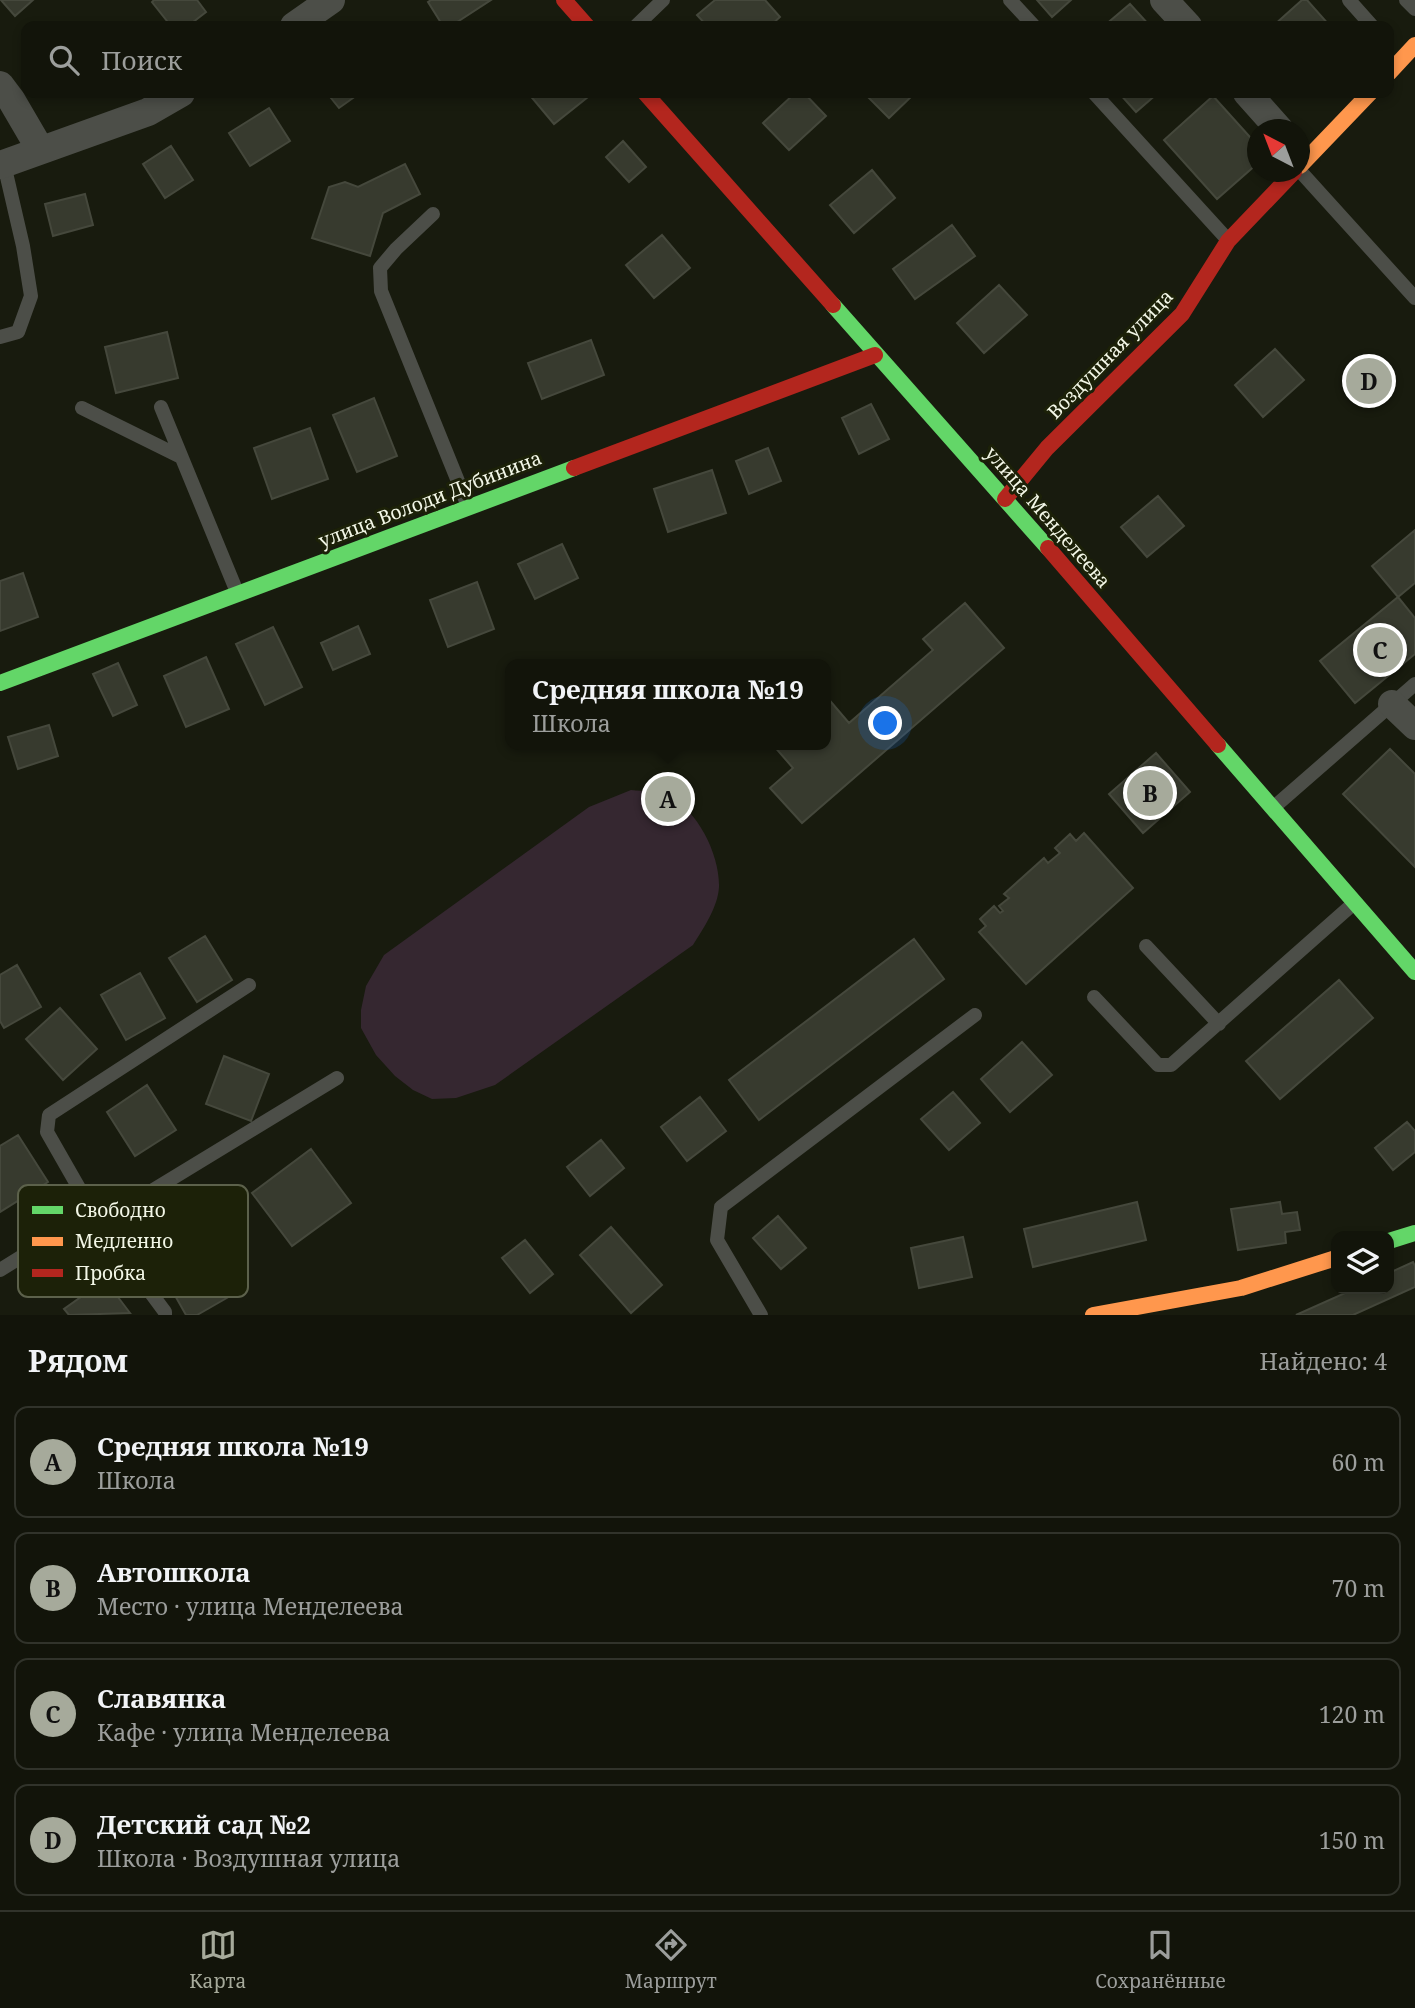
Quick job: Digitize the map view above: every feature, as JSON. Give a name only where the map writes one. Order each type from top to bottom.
[{"type":"street","points":[[301,21],[331,0]]},
{"type":"street","points":[[564,0],[583,21]]},
{"type":"street","points":[[1164,0],[1183,21]]},
{"type":"street","points":[[1394,68],[1415,45]]},
{"type":"street","points":[[0,85],[40,149]]},
{"type":"street","points":[[2,164],[148,112],[172,98]]},
{"type":"street","name":"улица Менделеева","points":[[649,98],[1005,499],[1415,972]]},
{"type":"street","points":[[1251,98],[1270,119]]},
{"type":"street","name":"Воздушная улица","points":[[1310,153],[1365,98]]},
{"type":"street","name":"Воздушная улица","points":[[1005,499],[1047,448],[1182,314],[1228,241],[1282,182]]},
{"type":"street","name":"улица Володи Дубинина","points":[[0,683],[875,355]]},
{"type":"street","points":[[1392,704],[1415,726]]},
{"type":"street","points":[[1394,1239],[1415,1233]]},
{"type":"street","points":[[1093,1315],[1241,1288],[1331,1260]]},
{"type":"lane","points":[[641,21],[663,0]]},
{"type":"lane","points":[[1010,0],[1029,21]]},
{"type":"lane","points":[[1349,0],[1368,21]]},
{"type":"lane","points":[[1406,0],[1415,9]]},
{"type":"lane","points":[[1394,52],[1401,60]]},
{"type":"lane","points":[[1099,98],[1228,241]]},
{"type":"lane","points":[[0,337],[18,332],[31,296],[23,246],[2,164]]},
{"type":"lane","points":[[1310,175],[1415,298]]},
{"type":"lane","points":[[433,214],[380,268],[382,291],[469,507]]},
{"type":"lane","points":[[161,407],[237,594]]},
{"type":"lane","points":[[82,408],[181,457]]},
{"type":"lane","points":[[1272,809],[1415,684]]},
{"type":"lane","points":[[1094,997],[1158,1065],[1171,1065],[1354,903]]},
{"type":"lane","points":[[1146,946],[1219,1024]]},
{"type":"lane","points":[[77,1185],[47,1132],[49,1115],[250,985]]},
{"type":"lane","points":[[761,1315],[717,1240],[722,1207],[975,1015]]},
{"type":"lane","points":[[162,1185],[337,1079]]},
{"type":"lane","points":[[0,1269],[18,1259]]},
{"type":"lane","points":[[152,1297],[165,1315]]},
{"type":"shaded area","points":[[631,790],[659,794],[679,803],[698,823],[711,848],[718,875],[718,895],[709,918],[693,945],[495,1085],[456,1098],[432,1099],[413,1090],[395,1076],[376,1055],[361,1028],[361,1010],[366,986],[384,955],[589,807]]},
{"type":"building","points":[[1,0],[33,0],[15,16]]},
{"type":"building","points":[[197,0],[206,12],[194,21],[167,21],[152,2]]},
{"type":"building","points":[[491,0],[459,21],[440,21],[428,2]]},
{"type":"building","points":[[715,0],[765,0],[780,17],[776,21],[702,21],[697,15]]},
{"type":"building","points":[[1037,0],[1071,0],[1052,17]]},
{"type":"building","points":[[1302,0],[1307,0],[1326,21],[1279,21]]},
{"type":"building","points":[[1130,4],[1145,21],[1110,21]]},
{"type":"building","points":[[331,98],[353,98],[339,108]]},
{"type":"building","points":[[532,98],[587,98],[554,124]]},
{"type":"building","points":[[790,98],[809,98],[826,116],[789,150],[763,123]]},
{"type":"building","points":[[869,98],[910,98],[889,118]]},
{"type":"building","points":[[1123,98],[1152,98],[1136,112]]},
{"type":"building","points":[[1211,98],[1215,98],[1247,134],[1247,173],[1217,199],[1164,140]]},
{"type":"building","points":[[269,108],[290,141],[250,166],[229,133]]},
{"type":"building","points":[[623,141],[646,167],[629,182],[606,157]]},
{"type":"building","points":[[171,146],[193,180],[165,198],[143,164]]},
{"type":"building","points":[[405,164],[420,194],[383,213],[370,256],[312,238],[329,187],[345,182],[358,187]]},
{"type":"building","points":[[872,170],[895,198],[854,233],[830,205]]},
{"type":"building","points":[[85,194],[93,225],[53,236],[45,204]]},
{"type":"building","points":[[952,225],[975,256],[915,299],[893,269]]},
{"type":"building","points":[[662,235],[690,268],[654,298],[626,265]]},
{"type":"building","points":[[999,285],[1027,315],[984,353],[957,323]]},
{"type":"building","points":[[167,332],[178,378],[116,393],[105,347]]},
{"type":"building","points":[[591,340],[604,375],[542,399],[528,363]]},
{"type":"building","points":[[1275,349],[1304,380],[1263,417],[1235,385]]},
{"type":"building","points":[[374,398],[397,456],[357,472],[333,415]]},
{"type":"building","points":[[871,404],[889,439],[859,454],[842,418]]},
{"type":"building","points":[[310,428],[328,479],[272,499],[254,448]]},
{"type":"building","points":[[768,448],[781,481],[749,494],[736,461]]},
{"type":"building","points":[[712,470],[726,513],[668,532],[654,489]]},
{"type":"building","points":[[1158,496],[1184,526],[1147,557],[1121,527]]},
{"type":"building","points":[[1415,530],[1415,583],[1398,597],[1372,566]]},
{"type":"building","points":[[562,544],[578,578],[535,599],[518,564]]},
{"type":"building","points":[[23,573],[38,617],[0,631],[0,581]]},
{"type":"building","points":[[477,582],[494,629],[448,647],[430,600]]},
{"type":"building","points":[[1398,597],[1415,618],[1415,654],[1355,703],[1320,661]]},
{"type":"building","points":[[965,603],[1004,648],[802,823],[770,788],[793,768],[777,750],[831,750],[831,702],[849,723],[933,650],[923,639]]},
{"type":"building","points":[[358,626],[370,654],[333,670],[321,643]]},
{"type":"building","points":[[273,627],[302,687],[265,705],[236,644]]},
{"type":"building","points":[[206,657],[229,709],[186,727],[164,676]]},
{"type":"building","points":[[118,663],[137,705],[113,716],[93,674]]},
{"type":"building","points":[[49,725],[58,756],[18,769],[8,737]]},
{"type":"building","points":[[1390,749],[1415,774],[1415,867],[1343,794]]},
{"type":"building","points":[[1156,753],[1190,792],[1143,833],[1109,794]]},
{"type":"building","points":[[1084,833],[1133,888],[1026,984],[979,932],[986,926],[980,919],[994,906],[1000,913],[1003,911],[999,906],[1009,898],[1004,894],[1044,858],[1048,863],[1060,853],[1055,848],[1070,834],[1076,841]]},
{"type":"building","points":[[205,936],[232,980],[197,1002],[169,958]]},
{"type":"building","points":[[914,939],[944,979],[759,1120],[729,1080]]},
{"type":"building","points":[[17,965],[41,1007],[4,1028],[0,1021],[0,975]]},
{"type":"building","points":[[140,973],[165,1018],[126,1040],[101,995]]},
{"type":"building","points":[[1339,980],[1373,1018],[1280,1099],[1246,1061]]},
{"type":"building","points":[[60,1008],[97,1049],[63,1080],[26,1039]]},
{"type":"building","points":[[1022,1042],[1052,1075],[1010,1112],[981,1079]]},
{"type":"building","points":[[224,1056],[269,1074],[251,1121],[206,1104]]},
{"type":"building","points":[[147,1085],[176,1130],[135,1156],[107,1112]]},
{"type":"building","points":[[953,1092],[980,1123],[949,1150],[921,1119]]},
{"type":"building","points":[[700,1097],[726,1131],[687,1161],[661,1127]]},
{"type":"building","points":[[1407,1122],[1415,1131],[1415,1152],[1393,1170],[1375,1148]]},
{"type":"building","points":[[18,1135],[48,1182],[43,1185],[18,1185],[18,1201],[0,1212],[0,1146]]},
{"type":"building","points":[[601,1140],[624,1168],[590,1196],[567,1167]]},
{"type":"building","points":[[311,1149],[351,1203],[292,1246],[252,1193]]},
{"type":"building","points":[[1137,1202],[1146,1240],[1033,1267],[1024,1229]]},
{"type":"building","points":[[1280,1202],[1282,1214],[1297,1212],[1300,1230],[1285,1232],[1286,1243],[1238,1250],[1231,1209]]},
{"type":"building","points":[[778,1216],[806,1248],[781,1269],[753,1238]]},
{"type":"building","points":[[611,1227],[662,1285],[631,1313],[580,1255]]},
{"type":"building","points":[[963,1237],[972,1277],[919,1288],[911,1248]]},
{"type":"building","points":[[525,1240],[553,1274],[530,1293],[502,1258]]},
{"type":"building","points":[[1413,1262],[1415,1287],[1353,1315],[1296,1315],[1343,1294],[1394,1294],[1394,1271]]},
{"type":"building","points":[[81,1297],[118,1297],[130,1313],[69,1315],[64,1309]]},
{"type":"building","points":[[176,1297],[228,1297],[197,1315],[186,1315]]},
{"type":"traffic: fast","points":[[833,305],[1048,548]]},
{"type":"traffic: fast","points":[[0,683],[574,468]]},
{"type":"traffic: fast","points":[[1218,745],[1415,972]]},
{"type":"traffic: fast","points":[[1394,1239],[1415,1233]]},
{"type":"traffic: slow","points":[[1394,68],[1415,45]]},
{"type":"traffic: slow","points":[[1310,156],[1365,98]]},
{"type":"traffic: slow","points":[[1093,1315],[1241,1288],[1331,1260]]},
{"type":"traffic: jam","points":[[564,0],[583,21]]},
{"type":"traffic: jam","points":[[649,98],[833,305]]},
{"type":"traffic: jam","points":[[1005,499],[1047,448],[1182,314],[1228,241],[1284,182]]},
{"type":"traffic: jam","points":[[574,468],[875,355]]},
{"type":"traffic: jam","points":[[1048,548],[1218,745]]},
{"type":"place","name":"Детский сад №2","points":[[1369,381]]},
{"type":"place","name":"Славянка","points":[[1380,650]]},
{"type":"place","name":"Автошкола","points":[[1150,793]]},
{"type":"place","name":"Средняя школа №19","points":[[668,799]]}]
